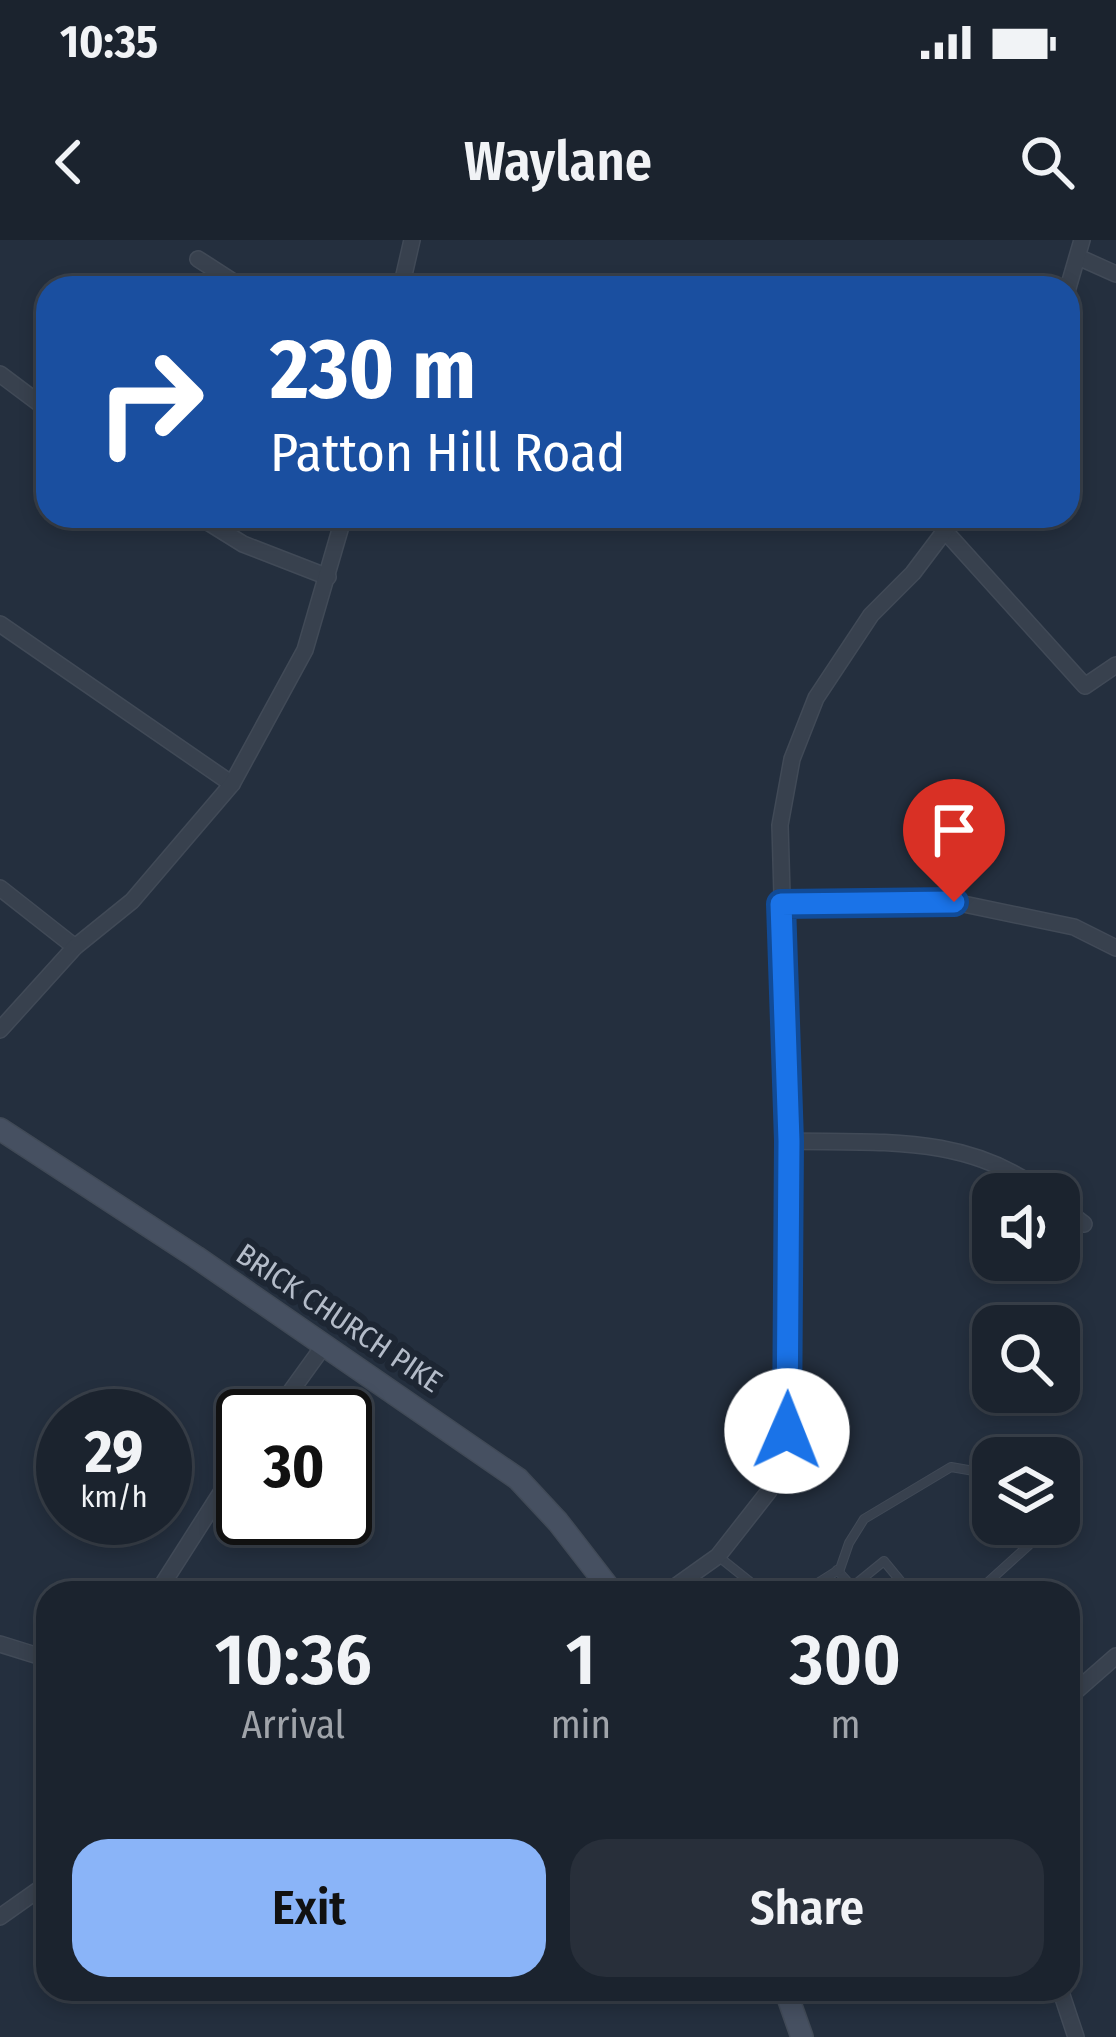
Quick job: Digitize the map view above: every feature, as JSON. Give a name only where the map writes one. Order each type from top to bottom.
[{"type":"main road","name":"BRICK CHURCH PIKE","points":[[0,1129],[325,1344],[518,1479],[604,1581]]},
{"type":"main road","points":[[789,2001],[802,2037]]},
{"type":"street","points":[[404,276],[412,240]]},
{"type":"street","points":[[1080,249],[1116,274]]},
{"type":"street","points":[[198,259],[224,276]]},
{"type":"street","points":[[0,374],[36,401]]},
{"type":"street","points":[[217,528],[243,544],[328,577]]},
{"type":"street","points":[[0,1030],[75,947],[132,901],[232,784],[305,650],[341,528]]},
{"type":"street","points":[[683,1581],[718,1556],[770,1491],[787,1431],[789,1141],[780,825],[792,759],[816,698],[871,615],[913,573],[947,528]]},
{"type":"street","points":[[945,531],[1085,686],[1116,664]]},
{"type":"street","points":[[0,624],[232,784]]},
{"type":"street","points":[[0,888],[75,947]]},
{"type":"street","points":[[781,904],[954,902],[1074,927],[1116,948]]},
{"type":"street","points":[[789,1141],[898,1143],[967,1151],[1013,1173]]},
{"type":"street","points":[[1080,1221],[1084,1224]]},
{"type":"street","points":[[292,1389],[325,1344]]},
{"type":"street","points":[[165,1581],[216,1498]]},
{"type":"street","points":[[0,1644],[36,1655]]},
{"type":"street","points":[[1080,1687],[1116,1656]]},
{"type":"street","points":[[0,1917],[36,1892]]},
{"type":"street","points":[[1064,2001],[1076,2037]]},
{"type":"lane","points":[[820,1581],[837,1570],[864,1519],[950,1467],[972,1472]]},
{"type":"lane","points":[[989,1581],[1029,1545]]},
{"type":"lane","points":[[718,1556],[749,1581]]},
{"type":"lane","points":[[864,1581],[884,1561],[899,1581]]},
{"type":"lane","points":[[837,1570],[847,1581]]},
{"type":"route","points":[[787,1431],[789,1141],[781,904],[954,902]]}]
